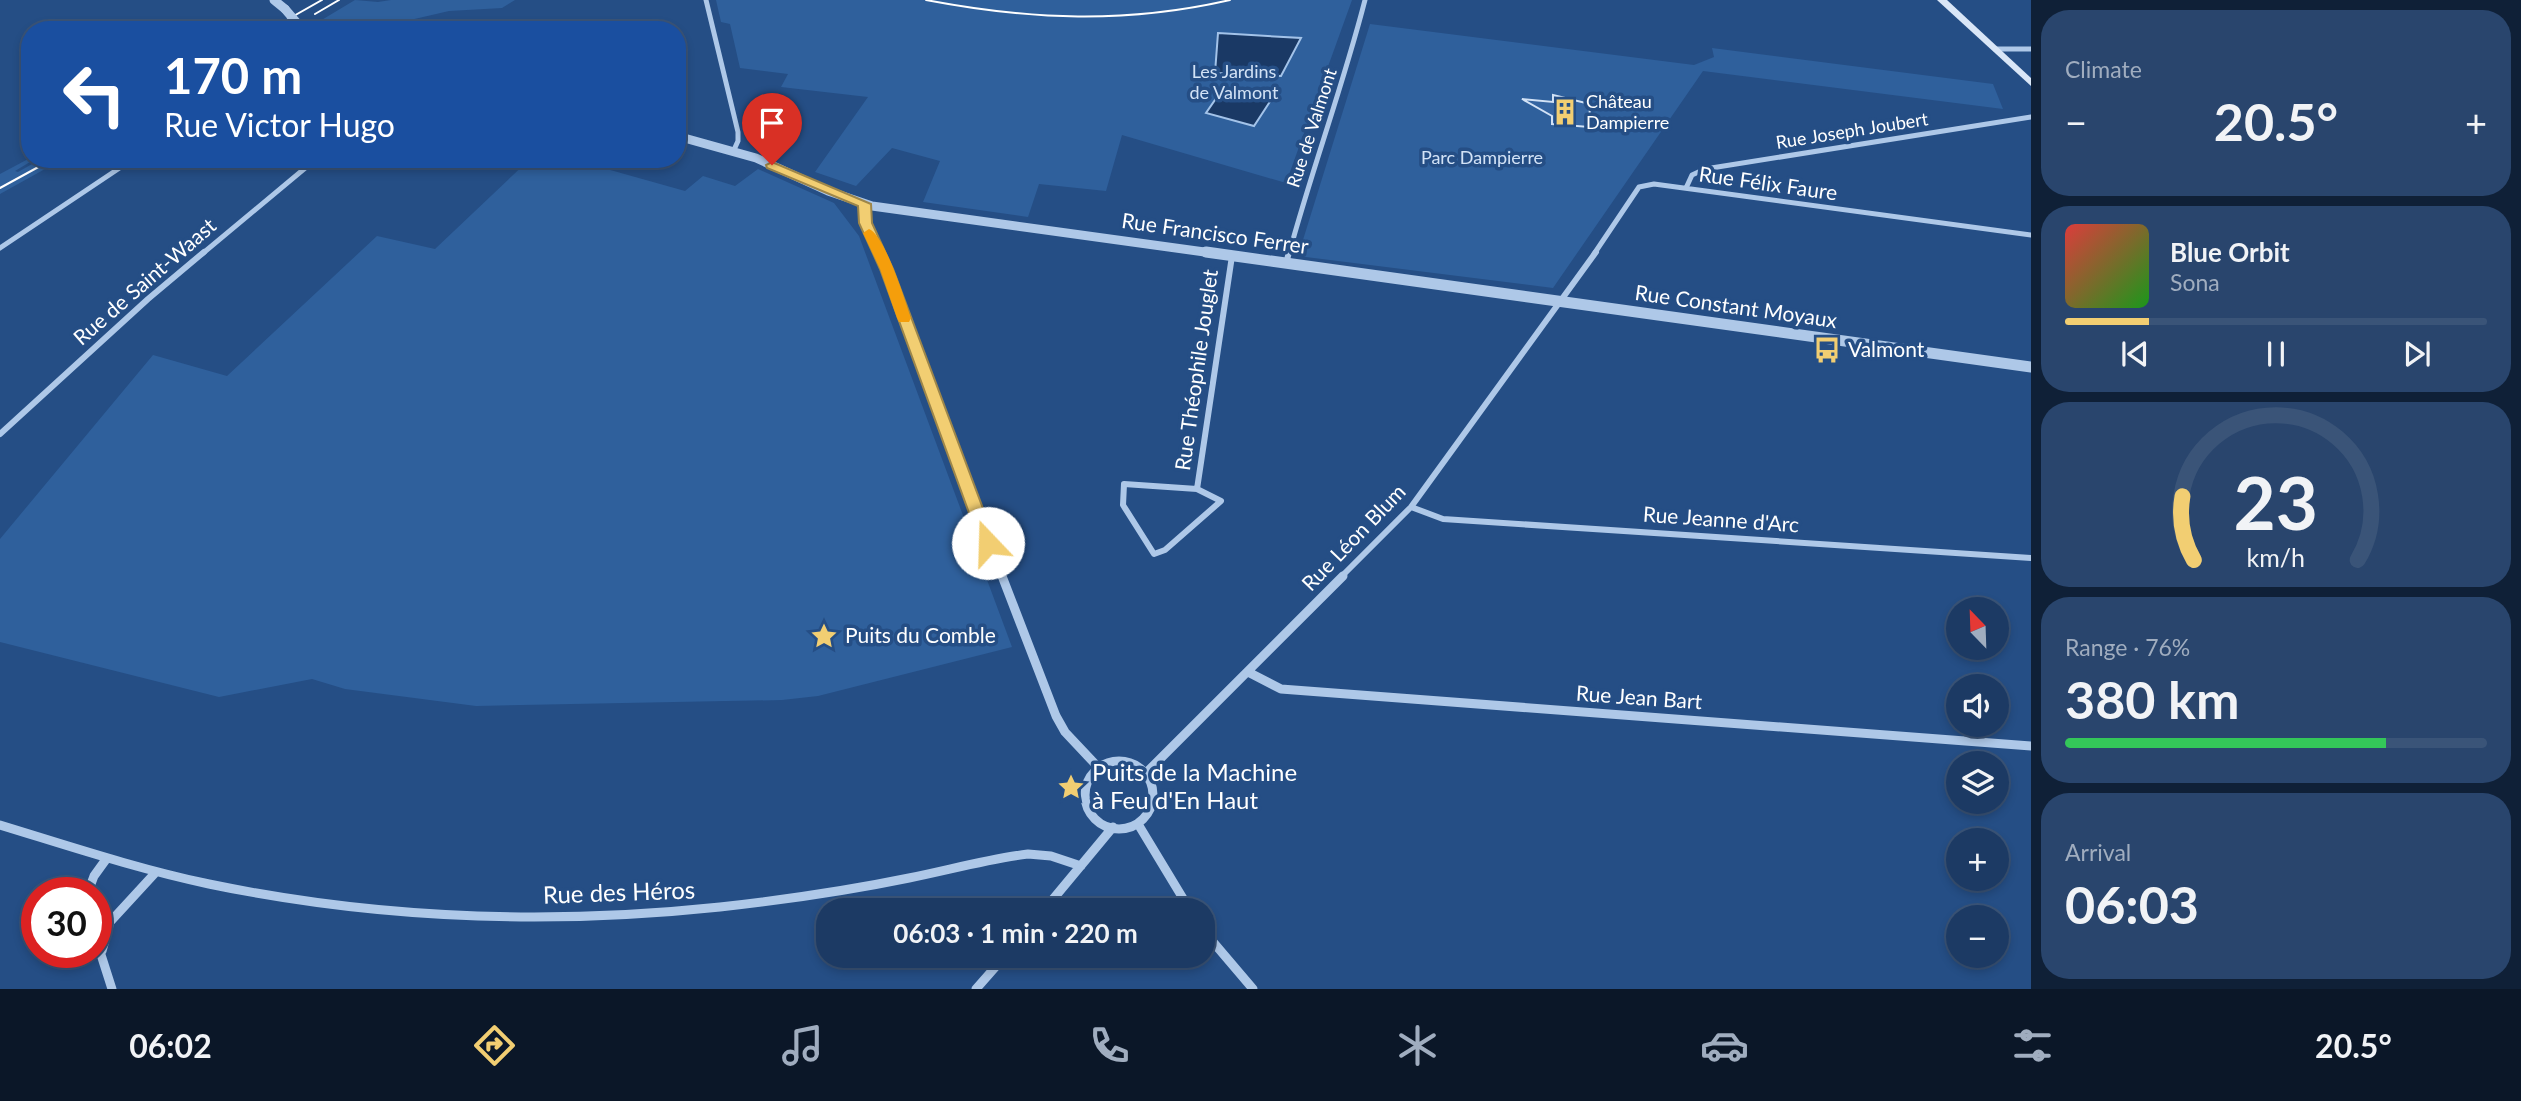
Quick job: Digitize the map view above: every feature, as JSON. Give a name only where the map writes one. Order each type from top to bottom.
[{"type":"main road","points":[[1942,0],[2031,73]]},
{"type":"main road","points":[[1952,0],[2031,83]]},
{"type":"street","points":[[274,0],[295,21]]},
{"type":"street","points":[[706,0],[738,132],[738,141],[733,152]]},
{"type":"street","name":"Rue de Valmont","points":[[1286,264],[1306,191],[1332,118],[1365,0]]},
{"type":"street","points":[[2000,49],[2031,49]]},
{"type":"street","name":"Rue Joseph Joubert","points":[[1686,188],[1692,175],[1705,169],[2031,117]]},
{"type":"street","name":"Rue Francisco Ferrer","points":[[686,139],[757,158],[864,204],[1561,302]]},
{"type":"street","points":[[0,248],[120,168]]},
{"type":"street","name":"Rue de Saint-Waast","points":[[0,434],[148,299],[305,168]]},
{"type":"street","name":"Rue Félix Faure","points":[[1561,302],[1636,190],[1654,184],[2031,235]]},
{"type":"street","points":[[864,204],[865,223],[887,269],[957,463],[1056,716],[1065,732],[1098,767]]},
{"type":"street","name":"Rue Théophile Jouglet","points":[[1197,489],[1232,256]]},
{"type":"street","name":"Rue Constant Moyaux","points":[[1561,302],[2031,367]]},
{"type":"street","name":"Rue Léon Blum","points":[[1145,774],[1411,507],[1561,302]]},
{"type":"street","name":"Rue Théophile Jouglet","points":[[1124,484],[1197,489],[1221,501],[1166,550],[1154,554],[1124,505],[1124,484]]},
{"type":"street","name":"Rue Jeanne d'Arc","points":[[1411,507],[1443,519],[2031,558]]},
{"type":"street","name":"Rue Jean Bart","points":[[1248,672],[1281,689],[2031,746]]},
{"type":"street","points":[[1120,761],[1131,764],[1145,774],[1153,790],[1154,801],[1147,817],[1138,824],[1126,828],[1112,827],[1096,819],[1088,809],[1084,797],[1087,780],[1098,767],[1120,761]]},
{"type":"street","points":[[1138,824],[1183,898]]},
{"type":"street","name":"Rue des Héros","points":[[0,825],[156,872],[242,890],[355,906],[465,914],[588,917],[696,910],[810,895],[1028,854],[1051,856],[1081,866]]},
{"type":"street","points":[[1054,898],[1112,827]]},
{"type":"street","points":[[96,877],[107,858]]},
{"type":"street","points":[[112,920],[156,872]]},
{"type":"street","points":[[1215,944],[1253,989]]},
{"type":"street","points":[[106,968],[112,989]]},
{"type":"street","points":[[976,989],[994,968]]},
{"type":"green space","points":[[355,0],[515,0],[502,8],[449,11],[406,21],[320,21]]},
{"type":"green space","name":"Les Jardins de Valmont","points":[[716,0],[1352,0],[1286,183],[1122,135],[1106,191],[1039,184],[1028,217],[923,202],[940,161],[892,148],[856,186],[815,172],[868,97],[781,87],[788,74],[740,68],[730,24],[721,22]]},
{"type":"green space","name":"Parc Dampierre","points":[[1370,24],[1694,65],[1714,57],[1712,48],[1993,84],[2003,109],[1703,71],[1553,288],[1298,256]]},
{"type":"green space","points":[[21,163],[21,167],[15,171],[47,168],[0,194],[0,174]]},
{"type":"green space","points":[[520,168],[603,168],[685,191],[703,176],[735,186],[758,169],[834,203],[859,236],[1012,647],[818,696],[782,700],[476,706],[345,689],[312,679],[219,697],[0,642],[0,539],[153,355],[227,376],[377,236],[435,249]]},
{"type":"shaded area","points":[[1218,33],[1301,38],[1281,76],[1215,73]]},
{"type":"shaded area","points":[[1224,87],[1271,100],[1254,126],[1206,113]]},
{"type":"building","name":"Château Dampierre","points":[[1553,95],[1590,104],[1589,127],[1552,124],[1552,116],[1522,99],[1553,102]]},
{"type":"tram line","points":[[285,21],[322,0]]},
{"type":"tram line","points":[[315,14],[339,0]]},
{"type":"tram line","points":[[926,0],[1003,12],[1078,16],[1153,13],[1230,0]]},
{"type":"tram line","points":[[0,188],[37,168]]},
{"type":"slow traffic","points":[[869,233],[887,269],[904,318]]},
{"type":"place","name":"Château Dampierre","points":[[1565,112]]},
{"type":"place","name":"Valmont","points":[[1827,350]]},
{"type":"place","name":"Puits du Comble","points":[[824,636]]},
{"type":"place","name":"Puits de la Machine à Feu d'En Haut","points":[[1071,787]]},
{"type":"route","points":[[772,165],[864,204],[865,223],[887,269],[988,543]]}]
